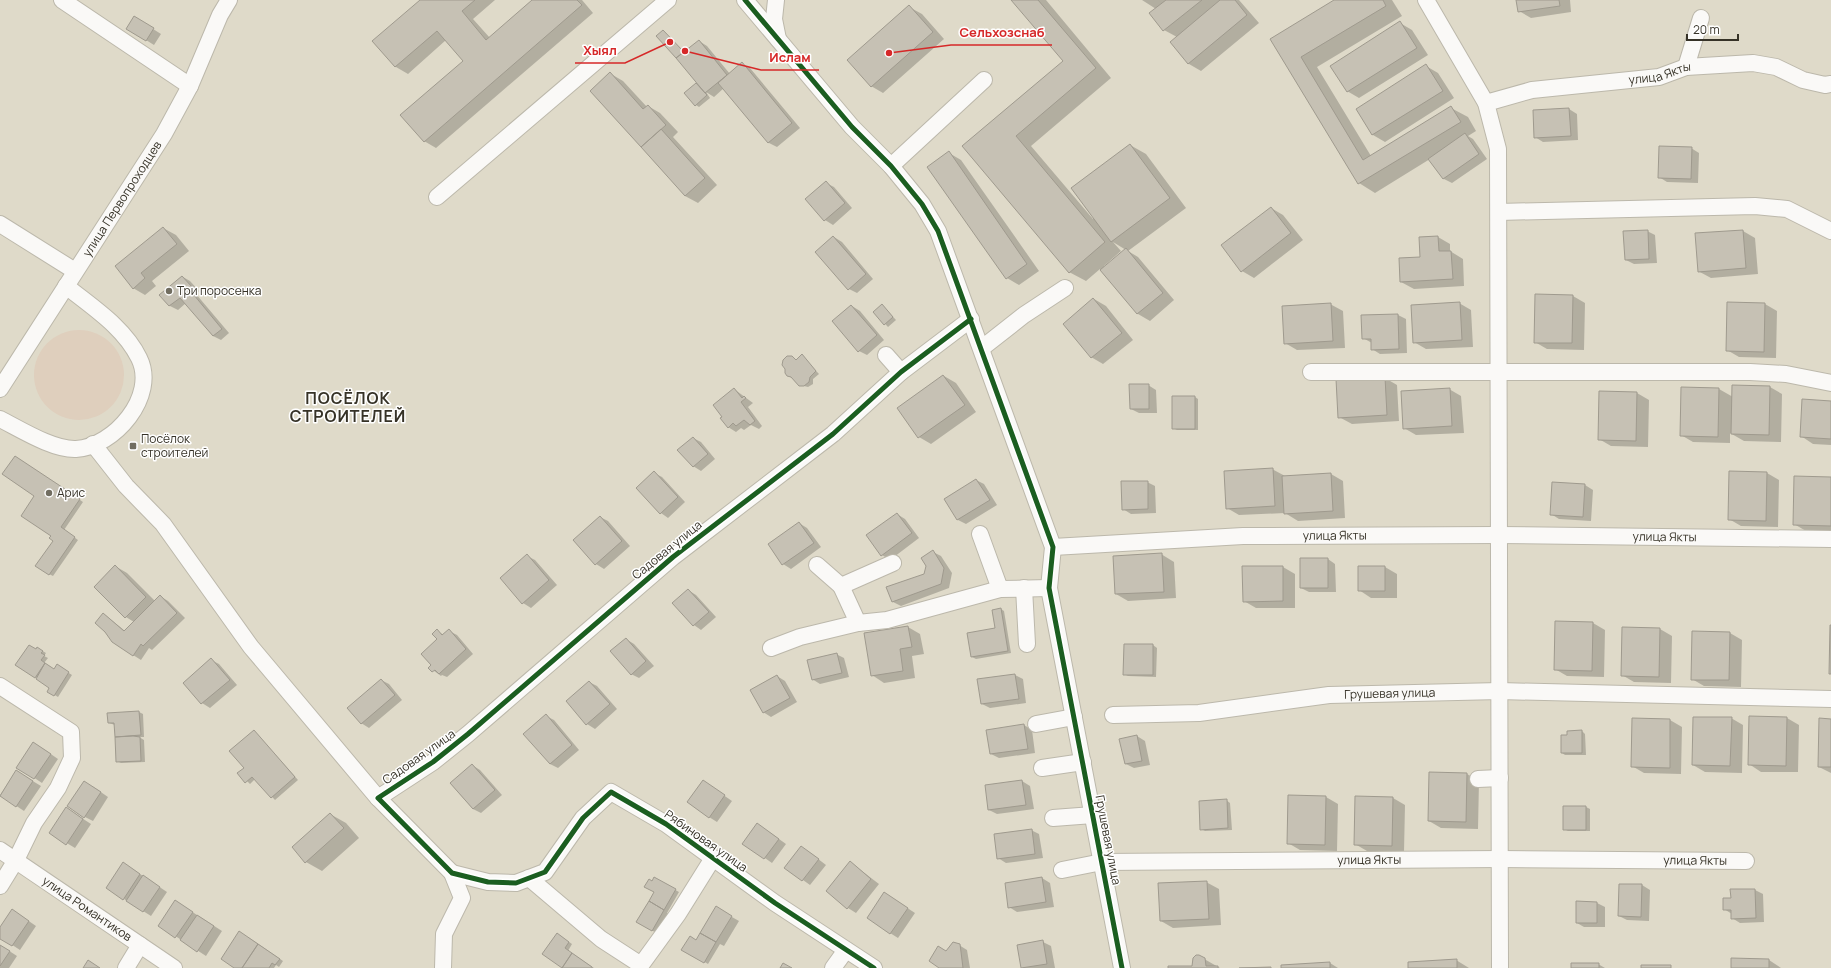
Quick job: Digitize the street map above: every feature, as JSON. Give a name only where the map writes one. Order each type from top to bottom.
[{"type":"street","points":[[62,0],[190,86]]},
{"type":"street","name":"улица Первопроходцев","points":[[0,389],[164,134],[190,86],[220,15],[229,0]]},
{"type":"street","points":[[437,197],[668,0]]},
{"type":"street","points":[[745,0],[852,128],[891,166],[922,204],[938,231],[982,348],[1053,547]]},
{"type":"street","points":[[776,0],[774,19],[779,42]]},
{"type":"street","points":[[1426,0],[1486,102],[1498,149],[1500,372],[1498,535],[1500,691],[1500,968]]},
{"type":"street","points":[[1686,67],[1701,18]]},
{"type":"street","name":"улица Якты","points":[[1486,102],[1532,90],[1660,77],[1686,67],[1752,63],[1776,67],[1803,80],[1825,85],[1831,84]]},
{"type":"street","points":[[891,166],[984,80]]},
{"type":"street","points":[[1499,212],[1755,206],[1787,208],[1828,229]]},
{"type":"street","points":[[0,224],[75,271]]},
{"type":"street","points":[[0,419],[53,444],[75,449],[93,444],[119,430],[132,413],[142,395],[144,378],[140,359],[129,341],[111,322],[66,286]]},
{"type":"street","points":[[982,348],[1024,315],[1065,288]]},
{"type":"street","name":"Садовая улица","points":[[378,798],[433,762],[468,734],[673,557],[833,434],[901,372],[971,319]]},
{"type":"street","points":[[886,355],[901,372]]},
{"type":"street","points":[[1311,372],[1750,372],[1786,374],[1831,383]]},
{"type":"street","points":[[93,444],[121,480],[163,524],[251,647],[378,798],[452,873],[462,898],[444,934],[443,968]]},
{"type":"street","points":[[980,534],[1000,589]]},
{"type":"street","name":"улица Якты","points":[[1053,547],[1243,536],[1498,535],[1831,539]]},
{"type":"street","name":"Грушевая улица","points":[[1053,547],[1050,588],[1122,968]]},
{"type":"street","points":[[841,586],[893,563]]},
{"type":"street","points":[[817,565],[841,586],[858,623]]},
{"type":"street","points":[[1024,588],[1027,644]]},
{"type":"street","points":[[771,648],[800,637],[858,623],[887,620],[1000,589],[1050,588]]},
{"type":"street","points":[[0,686],[70,732],[72,758],[58,788],[34,823],[16,860],[0,886]]},
{"type":"street","points":[[1500,691],[1831,699]]},
{"type":"street","name":"Грушевая улица","points":[[1112,715],[1198,712],[1329,695],[1500,691]]},
{"type":"street","points":[[1036,724],[1074,716]]},
{"type":"street","points":[[1042,768],[1084,762]]},
{"type":"street","points":[[1478,779],[1500,778]]},
{"type":"street","name":"Рябиновая улица","points":[[452,873],[488,882],[516,883],[545,872],[583,818],[611,792],[666,824],[775,903],[874,968]]},
{"type":"street","points":[[1053,818],[1093,815]]},
{"type":"street","name":"улица Романтиков","points":[[0,850],[174,968]]},
{"type":"street","points":[[529,878],[601,939],[642,965],[678,914],[713,858]]},
{"type":"street","name":"улица Якты","points":[[1237,861],[1500,858],[1746,861]]},
{"type":"street","name":"Грушевая улица","points":[[1062,870],[1102,862],[1237,861]]},
{"type":"street","points":[[126,968],[140,945]]},
{"type":"street","points":[[833,968],[846,950]]},
{"type":"shaded area","points":[[79,330],[96,333],[111,343],[121,358],[124,375],[121,392],[111,407],[96,417],[79,420],[62,417],[47,407],[37,392],[34,375],[37,358],[47,343],[62,333]]},
{"type":"building","points":[[420,0],[475,0],[462,11],[486,40],[532,0],[577,0],[582,5],[424,142],[400,115],[463,61],[437,31],[395,67],[372,41]]},
{"type":"building","points":[[1011,0],[1038,0],[1096,68],[1016,136],[1105,242],[1069,273],[962,146],[1063,61]]},
{"type":"building","points":[[1166,0],[1202,0],[1163,31],[1149,13]]},
{"type":"building","points":[[1220,0],[1235,0],[1247,15],[1188,64],[1170,42]]},
{"type":"building","points":[[1334,0],[1383,0],[1386,6],[1301,57],[1363,160],[1451,106],[1461,122],[1358,184],[1270,39]]},
{"type":"building","points":[[1516,0],[1559,0],[1560,6],[1518,12]]},
{"type":"building","points":[[909,5],[933,32],[871,87],[847,60]]},
{"type":"building","points":[[134,16],[154,28],[146,41],[126,29]]},
{"type":"building","points":[[1400,21],[1417,48],[1347,92],[1330,66]]},
{"type":"building","points":[[663,30],[684,52],[676,58],[656,36]]},
{"type":"building","points":[[699,40],[727,75],[705,93],[676,58]]},
{"type":"building","points":[[742,62],[792,123],[768,143],[718,83]]},
{"type":"building","points":[[1426,64],[1443,91],[1372,135],[1356,109]]},
{"type":"building","points":[[610,72],[643,109],[648,105],[666,125],[641,147],[590,91]]},
{"type":"building","points":[[696,83],[707,95],[695,106],[684,93]]},
{"type":"building","points":[[1569,108],[1571,136],[1534,138],[1533,110]]},
{"type":"building","points":[[661,129],[705,178],[685,196],[641,147]]},
{"type":"building","points":[[1465,133],[1479,154],[1443,179],[1428,159]]},
{"type":"building","points":[[1130,144],[1170,198],[1111,242],[1071,188]]},
{"type":"building","points":[[1659,146],[1692,147],[1691,179],[1658,178]]},
{"type":"building","points":[[949,151],[1027,264],[1006,279],[927,167]]},
{"type":"building","points":[[826,181],[845,203],[824,221],[805,199]]},
{"type":"building","points":[[1271,207],[1291,233],[1241,272],[1221,245]]},
{"type":"building","points":[[163,227],[177,244],[141,273],[145,278],[133,289],[115,266]]},
{"type":"building","points":[[1648,230],[1649,259],[1625,260],[1623,231]]},
{"type":"building","points":[[1743,230],[1746,268],[1698,272],[1695,233]]},
{"type":"building","points":[[833,236],[866,274],[848,290],[815,252]]},
{"type":"building","points":[[1438,236],[1439,251],[1451,251],[1453,279],[1400,282],[1399,258],[1420,257],[1419,237]]},
{"type":"building","points":[[1126,248],[1163,293],[1137,314],[1100,270]]},
{"type":"building","points":[[182,276],[192,287],[189,289],[222,329],[213,336],[180,298],[169,306],[159,295]]},
{"type":"building","points":[[1535,294],[1573,295],[1572,343],[1534,343]]},
{"type":"building","points":[[1093,298],[1122,333],[1091,358],[1063,324]]},
{"type":"building","points":[[1460,302],[1462,340],[1413,343],[1411,305]]},
{"type":"building","points":[[1727,302],[1765,303],[1764,352],[1726,351]]},
{"type":"building","points":[[1331,303],[1333,341],[1284,344],[1282,306]]},
{"type":"building","points":[[882,304],[893,317],[884,325],[873,312]]},
{"type":"building","points":[[851,305],[877,335],[858,352],[832,321]]},
{"type":"building","points":[[1398,314],[1399,349],[1371,350],[1371,339],[1362,339],[1361,315]]},
{"type":"building","points":[[802,354],[816,371],[810,377],[809,382],[804,386],[799,386],[791,377],[787,376],[782,365],[783,360],[787,356],[792,356],[796,360]]},
{"type":"building","points":[[943,375],[965,405],[918,438],[897,408]]},
{"type":"building","points":[[1385,377],[1387,415],[1338,418],[1336,379]]},
{"type":"building","points":[[1129,384],[1149,384],[1149,409],[1130,409]]},
{"type":"building","points":[[1732,385],[1770,386],[1769,435],[1731,434]]},
{"type":"building","points":[[1681,387],[1719,388],[1718,437],[1680,436]]},
{"type":"building","points":[[734,388],[742,398],[744,396],[746,398],[741,402],[755,421],[750,425],[744,420],[736,426],[733,423],[728,428],[720,418],[722,417],[713,405]]},
{"type":"building","points":[[1450,388],[1452,426],[1403,429],[1401,391]]},
{"type":"building","points":[[1599,391],[1637,392],[1636,441],[1598,440]]},
{"type":"building","points":[[1172,396],[1195,396],[1195,429],[1172,429]]},
{"type":"building","points":[[1802,399],[1831,401],[1831,439],[1800,437]]},
{"type":"building","points":[[693,437],[708,454],[693,467],[677,450]]},
{"type":"building","points":[[15,456],[80,499],[61,527],[75,537],[49,575],[35,566],[53,541],[49,538],[51,536],[21,516],[34,496],[2,474]]},
{"type":"building","points":[[1273,468],[1275,506],[1226,509],[1224,471]]},
{"type":"building","points":[[654,471],[678,497],[660,514],[636,488]]},
{"type":"building","points":[[1729,471],[1767,472],[1766,521],[1728,520]]},
{"type":"building","points":[[1331,473],[1333,511],[1284,514],[1282,476]]},
{"type":"building","points":[[1794,476],[1831,477],[1831,526],[1793,525]]},
{"type":"building","points":[[976,479],[990,500],[957,520],[944,499]]},
{"type":"building","points":[[1121,481],[1148,481],[1148,509],[1122,510]]},
{"type":"building","points":[[1552,482],[1585,484],[1583,517],[1550,515]]},
{"type":"building","points":[[897,513],[912,533],[881,556],[866,535]]},
{"type":"building","points":[[600,516],[622,541],[595,565],[573,540]]},
{"type":"building","points":[[799,522],[814,543],[782,565],[768,544]]},
{"type":"building","points":[[933,550],[944,568],[941,584],[892,602],[886,587],[924,574],[926,566],[921,558]]},
{"type":"building","points":[[1162,553],[1164,592],[1115,594],[1113,556]]},
{"type":"building","points":[[527,554],[549,580],[522,604],[500,578]]},
{"type":"building","points":[[1300,558],[1328,558],[1328,588],[1300,588]]},
{"type":"building","points":[[115,565],[146,597],[125,618],[94,587]]},
{"type":"building","points":[[1242,566],[1283,566],[1283,601],[1243,602]]},
{"type":"building","points":[[1358,566],[1385,566],[1385,591],[1358,591]]},
{"type":"building","points":[[688,589],[709,612],[693,626],[672,603]]},
{"type":"building","points":[[160,595],[177,613],[143,646],[141,644],[133,656],[112,642],[105,632],[95,623],[103,613],[124,631]]},
{"type":"building","points":[[1001,608],[1008,651],[971,657],[967,633],[995,628],[992,610]]},
{"type":"building","points":[[1555,621],[1593,622],[1592,671],[1554,670]]},
{"type":"building","points":[[1830,625],[1831,674],[1829,674]]},
{"type":"building","points":[[908,626],[912,647],[900,649],[903,671],[871,676],[864,633]]},
{"type":"building","points":[[1622,627],[1660,628],[1659,677],[1621,676]]},
{"type":"building","points":[[437,629],[442,635],[449,629],[466,649],[439,674],[435,670],[432,672],[428,668],[431,665],[421,654],[437,639],[432,634]]},
{"type":"building","points":[[1692,631],[1730,632],[1729,680],[1691,680]]},
{"type":"building","points":[[626,638],[646,661],[631,675],[610,651]]},
{"type":"building","points":[[1124,644],[1153,644],[1153,675],[1123,675]]},
{"type":"building","points":[[29,645],[36,649],[37,647],[43,651],[41,653],[45,655],[41,660],[45,663],[35,678],[15,665]]},
{"type":"building","points":[[837,653],[842,673],[812,680],[807,660]]},
{"type":"building","points":[[211,658],[230,680],[201,704],[183,683]]},
{"type":"building","points":[[45,663],[54,669],[57,664],[69,672],[54,696],[47,692],[49,688],[36,679]]},
{"type":"building","points":[[1015,674],[1019,699],[981,704],[977,679]]},
{"type":"building","points":[[777,675],[790,698],[763,713],[750,690]]},
{"type":"building","points":[[381,679],[395,695],[361,724],[347,708]]},
{"type":"building","points":[[589,681],[610,704],[586,725],[566,701]]},
{"type":"building","points":[[139,711],[141,735],[115,737],[114,723],[108,723],[107,713]]},
{"type":"building","points":[[546,714],[572,745],[550,764],[523,734]]},
{"type":"building","points":[[1749,716],[1787,717],[1786,766],[1748,765]]},
{"type":"building","points":[[1693,717],[1732,717],[1730,766],[1692,765]]},
{"type":"building","points":[[1632,718],[1670,719],[1670,768],[1631,767]]},
{"type":"building","points":[[1819,718],[1831,719],[1831,767],[1818,767]]},
{"type":"building","points":[[1024,724],[1028,749],[990,754],[986,730]]},
{"type":"building","points":[[254,730],[295,777],[271,798],[252,777],[245,783],[237,773],[244,768],[229,751]]},
{"type":"building","points":[[1582,730],[1582,753],[1561,753],[1561,735],[1567,735],[1567,731]]},
{"type":"building","points":[[1137,735],[1142,761],[1125,764],[1119,739]]},
{"type":"building","points":[[115,737],[140,737],[141,761],[116,762]]},
{"type":"building","points":[[33,742],[51,754],[34,779],[16,768]]},
{"type":"building","points":[[472,764],[495,790],[473,809],[450,783]]},
{"type":"building","points":[[16,770],[33,781],[16,807],[0,796]]},
{"type":"building","points":[[1429,772],[1467,773],[1466,822],[1428,821]]},
{"type":"building","points":[[703,780],[725,795],[709,818],[687,802]]},
{"type":"building","points":[[1022,780],[1026,805],[988,810],[985,785]]},
{"type":"building","points":[[84,781],[101,792],[84,818],[67,806]]},
{"type":"building","points":[[1288,795],[1326,796],[1325,845],[1287,844]]},
{"type":"building","points":[[1355,796],[1393,797],[1392,846],[1354,845]]},
{"type":"building","points":[[1227,799],[1228,828],[1200,830],[1199,801]]},
{"type":"building","points":[[1563,806],[1586,806],[1586,830],[1563,830]]},
{"type":"building","points":[[66,807],[83,819],[66,845],[49,833]]},
{"type":"building","points":[[330,813],[344,828],[305,863],[292,847]]},
{"type":"building","points":[[757,823],[779,839],[764,859],[742,844]]},
{"type":"building","points":[[1032,829],[1035,854],[997,859],[994,834]]},
{"type":"building","points":[[801,846],[819,859],[802,881],[784,868]]},
{"type":"building","points":[[850,861],[871,879],[847,909],[826,891]]},
{"type":"building","points":[[123,862],[140,874],[123,900],[106,888]]},
{"type":"building","points":[[143,875],[160,887],[143,912],[126,901]]},
{"type":"building","points":[[654,877],[676,889],[664,910],[649,901],[654,892],[644,887],[649,879],[652,881]]},
{"type":"building","points":[[1042,877],[1046,902],[1008,908],[1005,883]]},
{"type":"building","points":[[1207,881],[1209,919],[1160,921],[1158,883]]},
{"type":"building","points":[[1619,884],[1642,884],[1641,917],[1618,916]]},
{"type":"building","points":[[1730,889],[1755,889],[1756,918],[1731,919],[1731,910],[1723,910],[1723,898],[1731,898]]},
{"type":"building","points":[[884,892],[908,908],[890,934],[867,918]]},
{"type":"building","points":[[175,900],[193,912],[175,938],[158,926]]},
{"type":"building","points":[[649,901],[664,910],[652,931],[636,922]]},
{"type":"building","points":[[1576,901],[1597,902],[1597,923],[1576,923]]},
{"type":"building","points":[[716,906],[732,916],[716,942],[700,933]]},
{"type":"building","points":[[12,909],[29,921],[12,946],[0,939],[0,927]]},
{"type":"building","points":[[197,915],[214,926],[197,952],[180,940]]},
{"type":"building","points":[[239,931],[258,944],[242,968],[234,968],[221,959]]},
{"type":"building","points":[[557,933],[569,942],[565,948],[572,953],[562,968],[542,954]]},
{"type":"building","points":[[700,933],[716,942],[704,963],[681,950],[690,936],[696,940]]},
{"type":"building","points":[[1043,940],[1047,964],[1021,968],[1017,945]]},
{"type":"building","points":[[953,942],[960,944],[963,968],[939,968],[929,961],[938,946],[946,951]]},
{"type":"building","points":[[258,944],[280,959],[275,965],[272,963],[269,968],[242,968]]},
{"type":"building","points":[[0,945],[10,951],[0,966]]},
{"type":"building","points":[[572,953],[592,967],[592,968],[562,968]]},
{"type":"building","points":[[1196,955],[1205,958],[1206,966],[1218,966],[1218,968],[1168,968],[1168,966],[1192,966],[1193,958]]},
{"type":"building","points":[[1731,958],[1769,959],[1769,968],[1731,968]]},
{"type":"building","points":[[1457,959],[1457,968],[1408,968],[1408,962]]},
{"type":"building","points":[[88,960],[100,968],[83,968]]},
{"type":"building","points":[[1330,962],[1330,968],[1281,968],[1281,965]]},
{"type":"building","points":[[783,963],[792,968],[780,968]]},
{"type":"building","points":[[1571,963],[1599,963],[1599,968],[1571,968]]},
{"type":"building","points":[[1641,965],[1671,965],[1671,968],[1641,968]]},
{"type":"building","points":[[1271,967],[1271,968],[1239,968]]},
{"type":"cycle path","points":[[745,0],[852,127],[891,166],[922,204],[938,231],[1053,547],[1049,588],[1122,968]]},
{"type":"cycle path","points":[[874,968],[775,903],[666,824],[611,792],[583,818],[545,872],[516,883],[488,882],[452,873],[378,798],[433,762],[468,734],[673,557],[833,434],[901,372],[971,319]]},
{"type":"place","name":"Хыял","points":[[670,42]]},
{"type":"place","name":"Ислам","points":[[685,51]]},
{"type":"place","name":"Сельхозснаб","points":[[889,53]]},
{"type":"place","name":"Три поросенка","points":[[169,291]]},
{"type":"place","name":"Посёлок строителей","points":[[133,446]]},
{"type":"place","name":"Арис","points":[[49,493]]},
{"type":"district","name":"ПОСЁЛОК СТРОИТЕЛЕЙ","points":[[348,407]]}]
